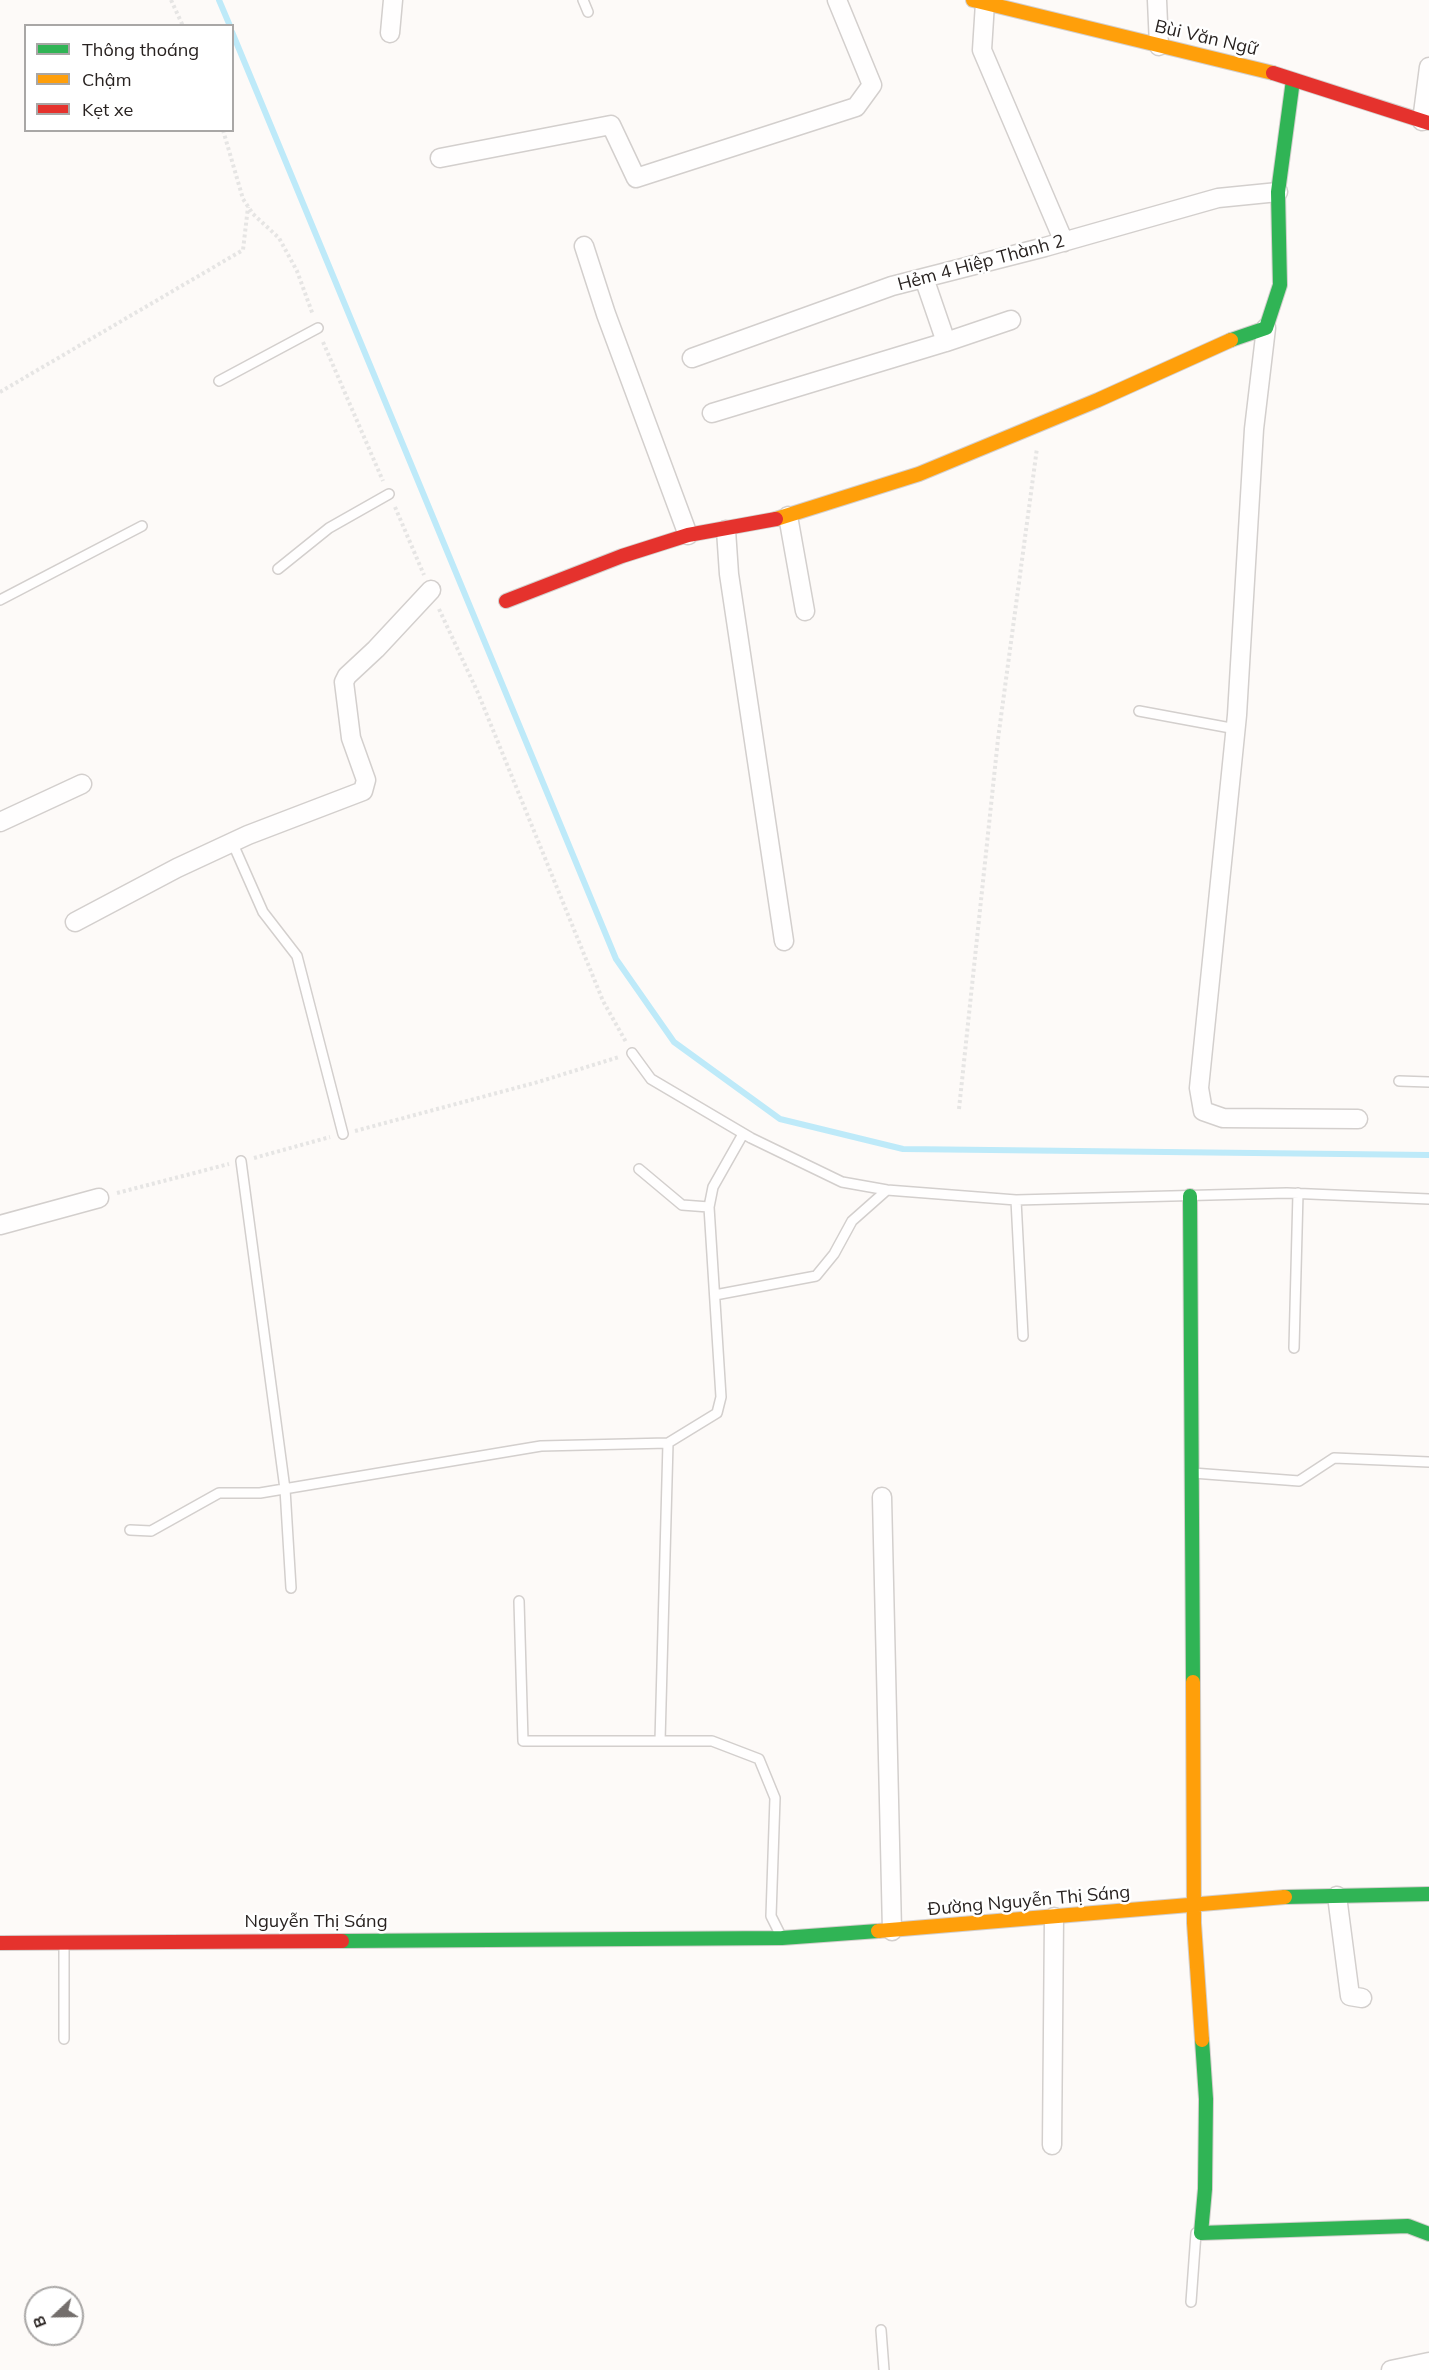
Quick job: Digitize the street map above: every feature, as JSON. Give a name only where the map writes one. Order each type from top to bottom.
[{"type":"street","points":[[390,33],[393,0]]},
{"type":"street","points":[[440,158],[611,125],[636,178],[856,107],[872,85],[837,0]]},
{"type":"street","points":[[1157,0],[1159,46]]},
{"type":"street","points":[[989,3],[982,51],[1064,242]]},
{"type":"street","name":"Bùi Văn Ngữ","points":[[989,3],[1261,69],[1425,122]]},
{"type":"street","points":[[1425,122],[1429,67]]},
{"type":"street","points":[[1293,80],[1278,192],[1280,285],[1266,328],[1254,429],[1236,729],[1199,1088],[1203,1111],[1223,1118],[1358,1119]]},
{"type":"street","name":"Hẻm 4 Hiệp Thành 2","points":[[692,358],[892,286],[1064,242],[1218,198],[1278,192]]},
{"type":"street","points":[[584,246],[606,314],[688,535]]},
{"type":"street","points":[[924,278],[946,342]]},
{"type":"street","points":[[712,413],[1011,320]]},
{"type":"street","points":[[506,602],[622,556],[688,535],[760,524],[919,474],[1040,424],[1239,336],[1266,328]]},
{"type":"street","points":[[788,516],[805,611]]},
{"type":"street","points":[[726,530],[730,586],[784,941]]},
{"type":"street","points":[[75,922],[177,868],[363,791],[366,780],[351,738],[344,682],[347,676],[376,649],[430,590]]},
{"type":"street","points":[[0,822],[82,784]]},
{"type":"street","points":[[1190,1196],[1194,1904],[1206,2099],[1205,2189],[1201,2233],[1408,2226],[1429,2234]]},
{"type":"street","points":[[0,1225],[99,1198]]},
{"type":"street","points":[[882,1497],[892,1931]]},
{"type":"street","name":"Đường Nguyễn Thị Sáng","points":[[632,1938],[782,1938],[892,1931],[1280,1897],[1429,1893]]},
{"type":"street","points":[[1337,1896],[1350,1996],[1362,1998]]},
{"type":"street","points":[[1052,2145],[1054,1917]]},
{"type":"street","name":"Nguyễn Thị Sáng","points":[[0,1943],[632,1938]]},
{"type":"street","points":[[1391,2370],[1429,2362]]},
{"type":"lane","points":[[583,0],[588,12]]},
{"type":"lane","points":[[219,381],[318,328]]},
{"type":"lane","points":[[278,569],[329,528],[389,494]]},
{"type":"lane","points":[[0,600],[142,526]]},
{"type":"lane","points":[[1139,711],[1236,729]]},
{"type":"lane","points":[[233,844],[263,912],[297,956],[344,1134]]},
{"type":"lane","points":[[632,1053],[651,1079],[743,1134],[842,1182],[887,1190],[1016,1200],[1298,1193],[1429,1199]]},
{"type":"lane","points":[[1399,1081],[1429,1082]]},
{"type":"lane","points":[[130,1530],[151,1531],[219,1493],[260,1493],[285,1490],[541,1446],[668,1443],[717,1413],[721,1397],[709,1207],[713,1187],[743,1134]]},
{"type":"lane","points":[[241,1161],[285,1490],[291,1588]]},
{"type":"lane","points":[[639,1168],[682,1205],[709,1207]]},
{"type":"lane","points":[[715,1295],[816,1276],[834,1254],[852,1221],[887,1190]]},
{"type":"lane","points":[[1294,1348],[1298,1193]]},
{"type":"lane","points":[[1016,1200],[1023,1336]]},
{"type":"lane","points":[[660,1741],[668,1443]]},
{"type":"lane","points":[[1193,1473],[1299,1481],[1334,1458],[1429,1462]]},
{"type":"lane","points":[[519,1601],[523,1741],[712,1741],[759,1759],[775,1798],[771,1916],[782,1938]]},
{"type":"lane","points":[[64,1942],[64,2039]]},
{"type":"lane","points":[[1191,2302],[1194,2233],[1201,2233]]},
{"type":"lane","points":[[881,2330],[884,2370]]},
{"type":"path","points":[[171,0],[182,24]]},
{"type":"path","points":[[0,392],[243,250],[248,206]]},
{"type":"path","points":[[959,1109],[997,750],[1040,424]]},
{"type":"path","points":[[99,1198],[538,1082],[632,1053]]},
{"type":"waterway","points":[[219,0],[229,24]]},
{"type":"waterway","points":[[234,37],[616,959],[674,1042],[780,1119],[903,1149],[1429,1155]]},
{"type":"traffic: fast","points":[[1231,340],[1266,328],[1280,285],[1278,192],[1293,80]]},
{"type":"traffic: fast","points":[[1190,1196],[1193,1682]]},
{"type":"traffic: fast","points":[[1285,1897],[1429,1894]]},
{"type":"traffic: fast","points":[[342,1941],[782,1938],[878,1931]]},
{"type":"traffic: fast","points":[[1202,2040],[1206,2099],[1205,2189],[1201,2233],[1408,2226],[1429,2234]]},
{"type":"traffic: slow","points":[[973,0],[1273,73]]},
{"type":"traffic: slow","points":[[776,519],[919,474],[1098,400],[1231,340]]},
{"type":"traffic: slow","points":[[1193,1682],[1194,1923],[1202,2040]]},
{"type":"traffic: slow","points":[[878,1931],[1285,1897]]},
{"type":"traffic: jam","points":[[1273,73],[1429,123]]},
{"type":"traffic: jam","points":[[506,601],[622,556],[688,535],[776,519]]},
{"type":"traffic: jam","points":[[0,1943],[342,1941]]}]
